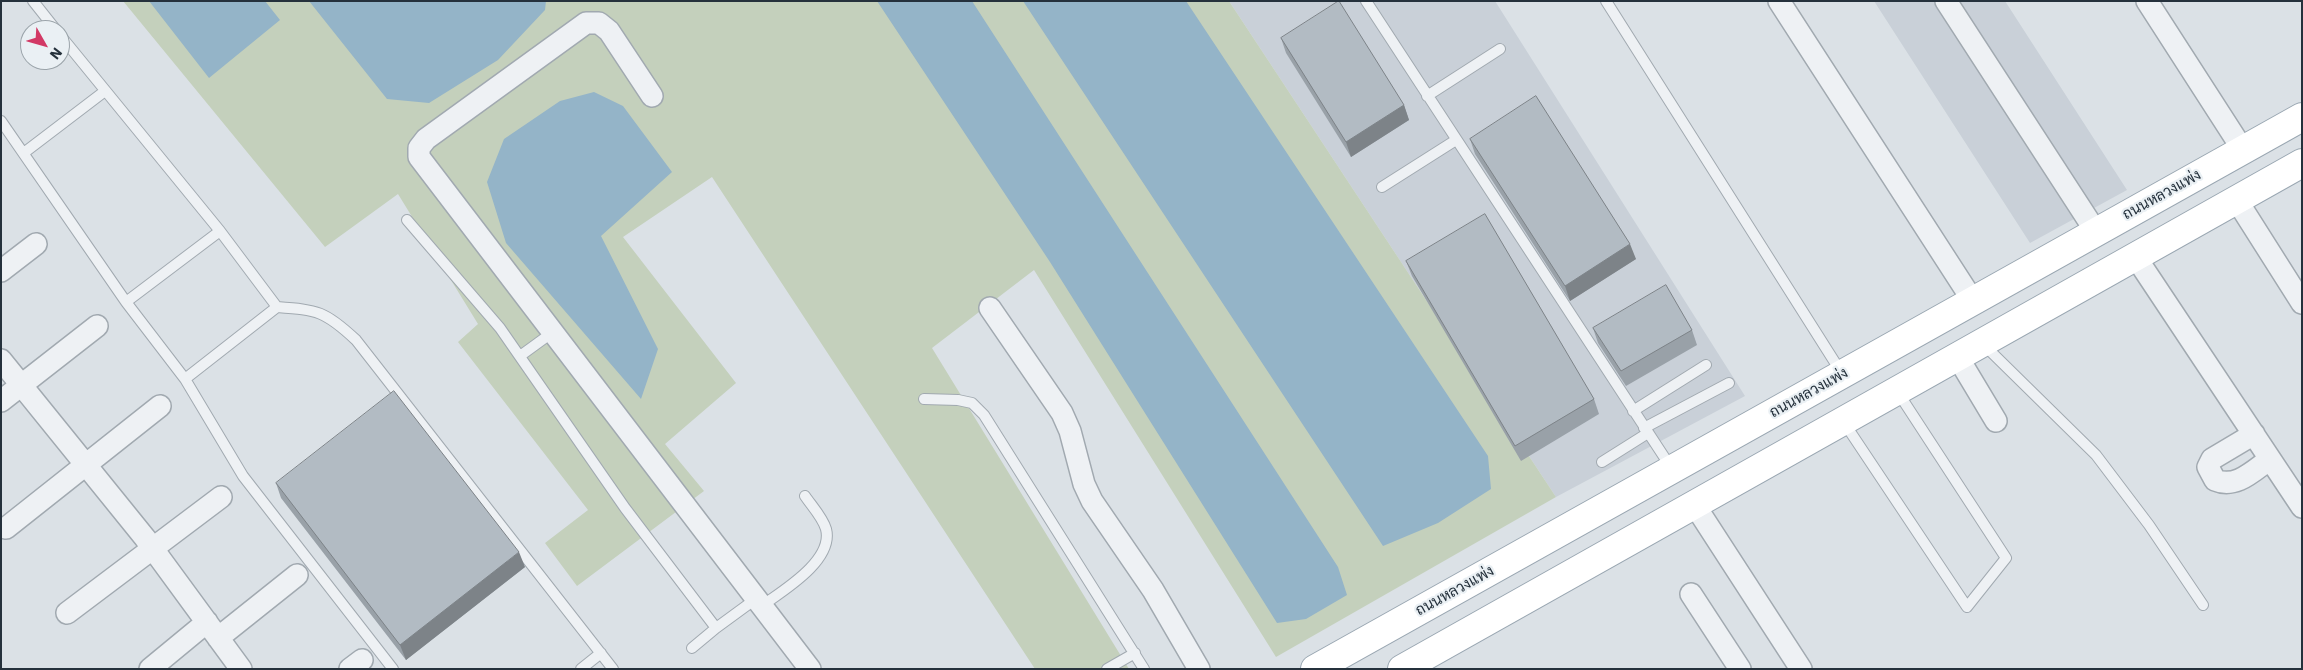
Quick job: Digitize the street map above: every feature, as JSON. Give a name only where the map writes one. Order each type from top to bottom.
[{"type":"main road","name":"ถนนหลวงแพ่ง","points":[[1315,669],[2302,117]]},
{"type":"main road","points":[[1402,669],[2302,162]]},
{"type":"street","points":[[1779,1],[1973,301]]},
{"type":"street","points":[[1946,1],[2096,232]]},
{"type":"street","points":[[2147,1],[2244,150]]},
{"type":"street","points":[[652,96],[609,31],[599,23],[586,23],[426,139],[419,148],[419,157],[810,669]]},
{"type":"street","points":[[2236,199],[2302,304]]},
{"type":"street","points":[[1,271],[36,244]]},
{"type":"street","points":[[2135,256],[2302,507]]},
{"type":"street","points":[[990,308],[1062,413],[1072,439],[1084,484],[1092,501],[1153,590],[1199,669]]},
{"type":"street","points":[[1,401],[97,326]]},
{"type":"street","points":[[1957,356],[1996,421]]},
{"type":"street","points":[[1,360],[88,464],[152,547],[241,669]]},
{"type":"street","points":[[6,528],[160,406]]},
{"type":"street","points":[[2254,434],[2212,460],[2208,467],[2215,480],[2223,484],[2233,484],[2270,460]]},
{"type":"street","points":[[67,613],[152,547],[221,497]]},
{"type":"street","points":[[1694,504],[1801,669]]},
{"type":"street","points":[[150,669],[296,575]]},
{"type":"street","points":[[1691,594],[1740,669]]},
{"type":"lane","points":[[33,1],[48,20]]},
{"type":"lane","points":[[1366,1],[1672,470]]},
{"type":"lane","points":[[1606,1],[1842,374]]},
{"type":"lane","points":[[70,48],[220,231],[277,307]]},
{"type":"lane","points":[[1428,96],[1500,49]]},
{"type":"lane","points":[[24,152],[105,92]]},
{"type":"lane","points":[[1,120],[126,302],[185,379],[242,476],[393,669]]},
{"type":"lane","points":[[1382,188],[1456,140]]},
{"type":"lane","points":[[406,220],[479,302],[520,356],[625,508],[716,628]]},
{"type":"lane","points":[[126,302],[220,231]]},
{"type":"lane","points":[[185,379],[277,307],[312,310],[335,320],[356,340],[613,669]]},
{"type":"lane","points":[[520,356],[553,332]]},
{"type":"lane","points":[[1982,343],[2096,455],[2150,525],[2203,605]]},
{"type":"lane","points":[[1633,411],[1706,365]]},
{"type":"lane","points":[[1602,462],[1646,431],[1730,383]]},
{"type":"lane","points":[[1842,421],[1966,607],[2006,558],[1897,390]]},
{"type":"lane","points":[[924,399],[958,400],[972,404],[984,415],[1144,669]]},
{"type":"lane","points":[[692,648],[716,628],[802,576],[817,561],[826,543],[826,528],[805,496]]},
{"type":"lane","points":[[581,669],[601,653]]},
{"type":"lane","points":[[1108,669],[1134,653]]},
{"type":"shaded area","points":[[1229,1],[1495,1],[1745,396],[1556,497]]},
{"type":"shaded area","points":[[1874,1],[2005,1],[2127,190],[2030,243]]},
{"type":"green space","points":[[123,1],[1229,1],[1556,497],[1276,657],[1034,270],[932,348],[1129,669],[1035,669],[712,177],[623,237],[736,383],[665,444],[704,491],[577,586],[545,543],[588,510],[458,342],[478,324],[398,194],[325,247]]},
{"type":"water","points":[[149,1],[265,1],[280,20],[209,78]]},
{"type":"water","points":[[309,1],[546,1],[545,10],[498,60],[429,103],[387,99]]},
{"type":"water","points":[[877,1],[972,1],[1338,567],[1347,595],[1306,619],[1277,623],[1050,262]]},
{"type":"water","points":[[1023,1],[1186,1],[1488,456],[1491,489],[1438,523],[1383,546]]},
{"type":"water","points":[[594,92],[623,106],[672,172],[601,236],[658,349],[641,399],[506,243],[487,182],[504,139],[560,101]]},
{"type":"building","points":[[1339,1],[1404,105],[1346,142],[1281,38]]},
{"type":"building","points":[[1536,96],[1630,244],[1565,286],[1470,139]]},
{"type":"building","points":[[1485,214],[1594,399],[1515,446],[1406,261]]},
{"type":"building","points":[[1666,285],[1692,330],[1621,371],[1593,328]]},
{"type":"building","points":[[394,391],[519,552],[400,645],[276,483]]}]
